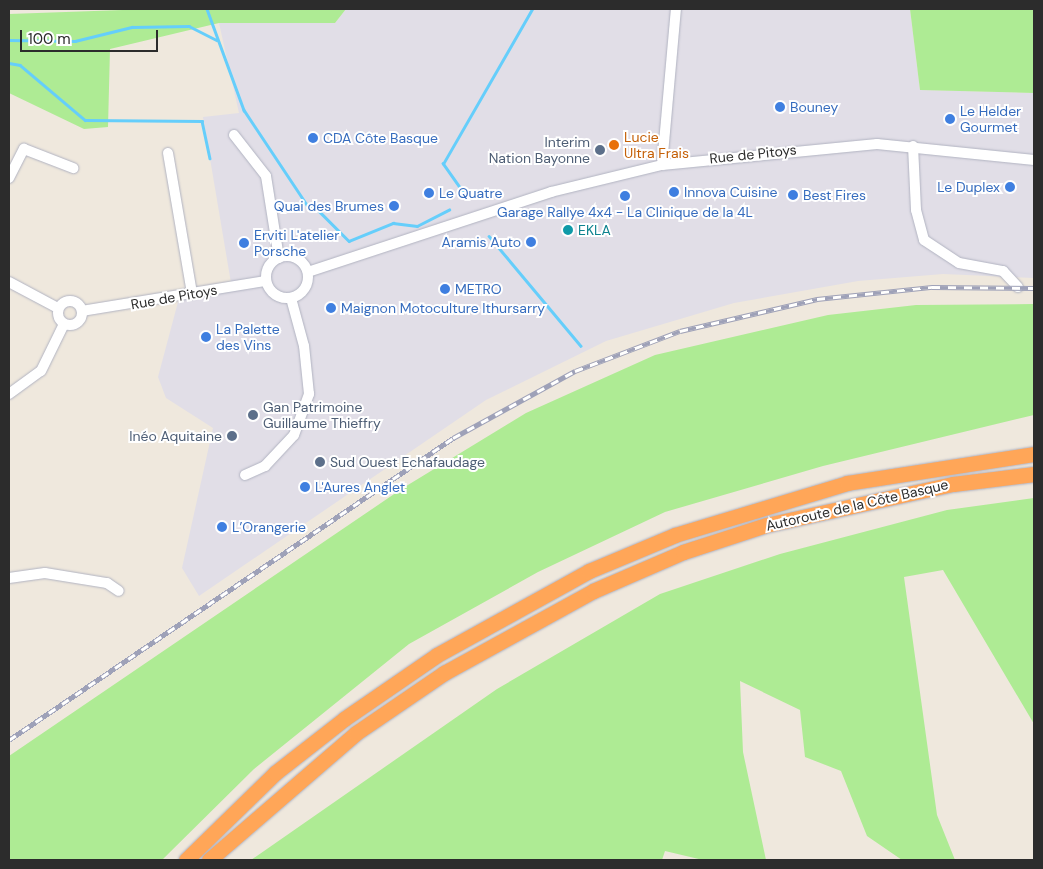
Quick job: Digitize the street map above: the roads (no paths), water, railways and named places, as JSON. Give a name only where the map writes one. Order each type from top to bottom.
[{"type":"highway","name":"Autoroute de la Côte Basque","points":[[186,860],[275,773],[344,718],[437,655],[589,571],[674,535],[847,483],[1034,454]]},
{"type":"highway","name":"Autoroute de la Côte Basque","points":[[209,860],[356,733],[444,673],[593,591],[684,552],[766,525],[953,484],[1034,474]]},
{"type":"street","points":[[662,165],[676,9]]},
{"type":"street","points":[[234,135],[266,176],[279,258]]},
{"type":"street","name":"Rue de Pitoys","points":[[308,272],[551,192],[662,165],[849,145],[913,146],[1034,160]]},
{"type":"street","points":[[913,146],[916,210],[924,240],[959,263],[1003,271],[1018,287]]},
{"type":"street","points":[[9,178],[24,149],[73,168]]},
{"type":"street","points":[[168,153],[192,294]]},
{"type":"street","points":[[279,258],[297,258],[308,272],[303,291],[291,298],[273,292],[266,281],[268,267],[279,258]]},
{"type":"street","name":"Rue de Pitoys","points":[[82,311],[266,281]]},
{"type":"street","points":[[9,282],[58,308],[64,324],[41,371],[9,394]]},
{"type":"street","points":[[245,475],[265,466],[294,435],[309,394],[304,346],[291,298]]},
{"type":"street","points":[[58,308],[71,300],[82,311],[75,324],[64,324]]},
{"type":"street","points":[[9,578],[45,573],[107,583],[119,591]]},
{"type":"waterway","points":[[207,9],[244,110],[307,205],[315,207],[349,241],[393,223],[417,226],[449,210]]},
{"type":"waterway","points":[[467,198],[443,164],[532,9]]},
{"type":"waterway","points":[[9,40],[75,41],[132,27],[189,26],[217,40]]},
{"type":"waterway","points":[[9,63],[20,65],[85,120],[202,121],[210,158]]},
{"type":"waterway","points":[[489,236],[581,346]]},
{"type":"railway","points":[[9,740],[453,438],[575,371],[680,331],[817,299],[932,287],[1034,288]]},
{"type":"place","name":"Bouney","points":[[780,107]]},
{"type":"place","name":"Le Helder Gourmet","points":[[950,119]]},
{"type":"place","name":"CDA Côte Basque","points":[[313,138]]},
{"type":"place","name":"Lucie Ultra Frais","points":[[614,145]]},
{"type":"place","name":"Interim Nation Bayonne","points":[[600,150]]},
{"type":"place","name":"Le Duplex","points":[[1010,187]]},
{"type":"place","name":"Innova Cuisine","points":[[674,192]]},
{"type":"place","name":"Le Quatre","points":[[429,193]]},
{"type":"place","name":"Best Fires","points":[[793,195]]},
{"type":"place","name":"Garage Rallye 4x4 - La Clinique de la 4L","points":[[625,196]]},
{"type":"place","name":"Quai des Brumes","points":[[394,206]]},
{"type":"place","name":"EKLA","points":[[568,230]]},
{"type":"place","name":"Aramis Auto","points":[[531,242]]},
{"type":"place","name":"Erviti L'atelier Porsche","points":[[244,243]]},
{"type":"place","name":"METRO","points":[[445,289]]},
{"type":"place","name":"Maignon Motoculture Ithursarry","points":[[331,308]]},
{"type":"place","name":"La Palette des Vins","points":[[206,337]]},
{"type":"place","name":"Gan Patrimoine Guillaume Thieffry","points":[[253,415]]},
{"type":"place","name":"Inéo Aquitaine","points":[[232,436]]},
{"type":"place","name":"Sud Ouest Echafaudage","points":[[320,462]]},
{"type":"place","name":"L'Aures Anglet","points":[[305,487]]},
{"type":"place","name":"L’Orangerie","points":[[222,527]]}]
